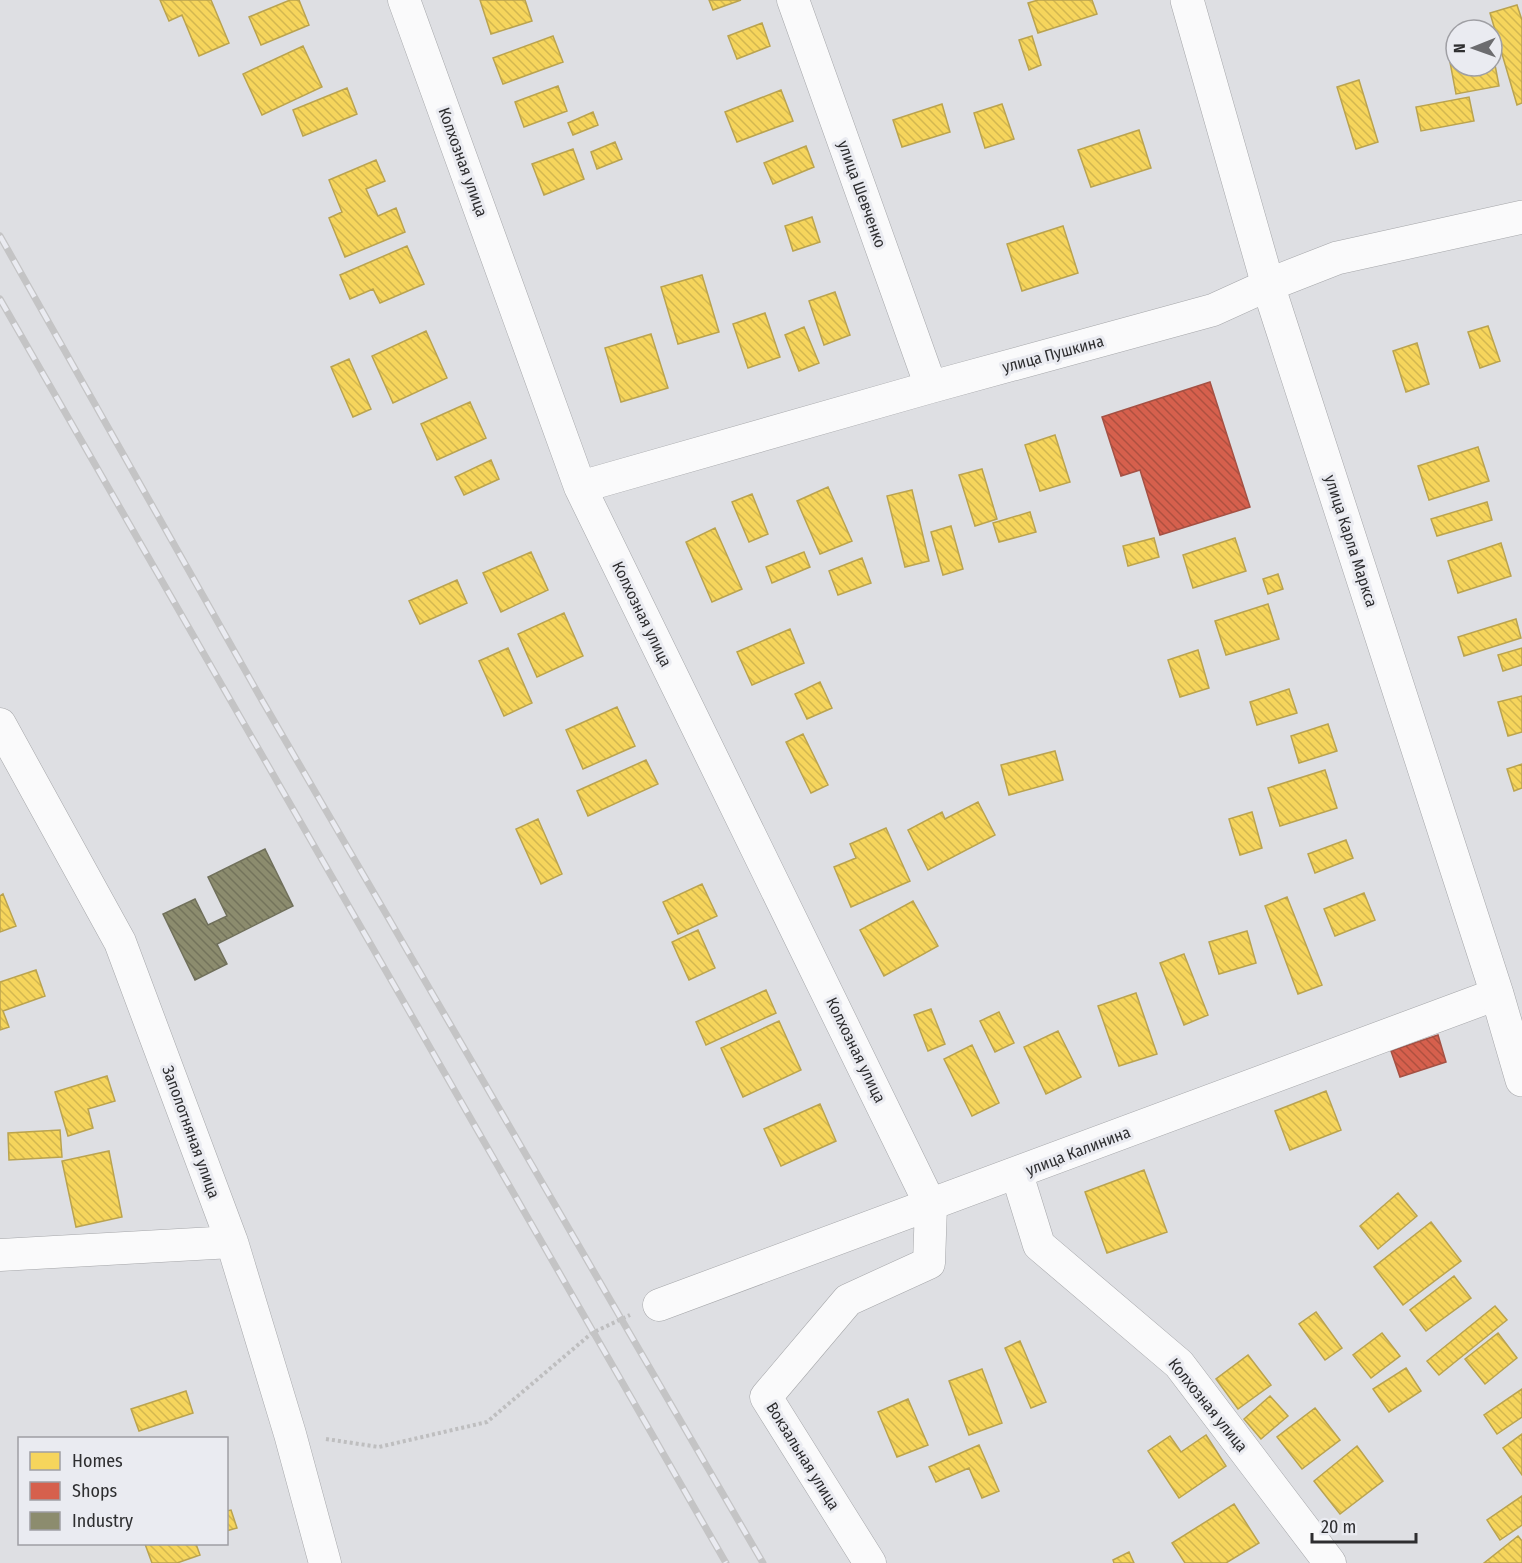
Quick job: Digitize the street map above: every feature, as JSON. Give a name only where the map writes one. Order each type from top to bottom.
[{"type":"street","name":"Колхозная улица","points":[[404,0],[580,486],[931,1206]]},
{"type":"street","name":"улица Шевченко","points":[[793,0],[931,387]]},
{"type":"street","name":"улица Карла Маркса","points":[[1187,0],[1268,285],[1497,994],[1522,1080]]},
{"type":"street","name":"улица Пушкина","points":[[580,486],[1213,310],[1337,258],[1522,217]]},
{"type":"street","name":"Заполотняная улица","points":[[0,724],[120,942],[232,1242],[290,1434],[325,1563]]},
{"type":"street","name":"улица Калинина","points":[[659,1305],[931,1206],[1497,994]]},
{"type":"street","name":"Колхозная улица","points":[[1017,1174],[1039,1245],[1179,1364],[1330,1563]]},
{"type":"street","name":"Вокзальная улица","points":[[870,1563],[766,1397],[848,1300],[929,1263],[931,1206]]},
{"type":"street","points":[[0,1255],[232,1242]]},
{"type":"path","points":[[290,1434],[379,1447],[487,1422],[592,1333],[622,1318],[659,1305]]},
{"type":"building: Homes","points":[[160,0],[211,0],[229,43],[199,56],[182,15],[169,21]]},
{"type":"building: Homes","points":[[290,0],[299,0],[309,25],[261,45],[249,17]]},
{"type":"building: Homes","points":[[480,0],[525,0],[532,21],[491,34]]},
{"type":"building: Homes","points":[[709,0],[741,0],[713,10]]},
{"type":"building: Homes","points":[[1038,0],[1092,0],[1097,14],[1038,33],[1028,3]]},
{"type":"building: Homes","points":[[1517,5],[1522,20],[1522,103],[1517,105],[1504,61],[1504,18],[1491,18],[1490,13]]},
{"type":"building: Homes","points":[[762,23],[770,46],[737,59],[728,36]]},
{"type":"building: Homes","points":[[553,36],[563,62],[503,84],[493,58]]},
{"type":"building: Homes","points":[[1032,36],[1041,65],[1029,70],[1019,40]]},
{"type":"building: Homes","points":[[303,46],[322,87],[262,115],[243,74]]},
{"type":"building: Homes","points":[[1453,78],[1497,78],[1499,86],[1456,94]]},
{"type":"building: Homes","points":[[1359,80],[1378,142],[1356,149],[1337,87]]},
{"type":"building: Homes","points":[[558,86],[567,111],[524,127],[515,102]]},
{"type":"building: Homes","points":[[347,88],[357,114],[303,136],[293,110]]},
{"type":"building: Homes","points":[[781,90],[793,121],[737,142],[725,112]]},
{"type":"building: Homes","points":[[1469,97],[1474,121],[1421,131],[1416,107]]},
{"type":"building: Homes","points":[[942,104],[950,132],[902,147],[893,120]]},
{"type":"building: Homes","points":[[1002,104],[1014,139],[985,148],[974,113]]},
{"type":"building: Homes","points":[[593,112],[598,125],[573,135],[568,123]]},
{"type":"building: Homes","points":[[1139,130],[1151,168],[1091,187],[1078,150]]},
{"type":"building: Homes","points":[[615,142],[622,159],[597,169],[591,152]]},
{"type":"building: Homes","points":[[806,146],[814,167],[773,184],[764,163]]},
{"type":"building: Homes","points":[[573,149],[584,179],[544,195],[532,164]]},
{"type":"building: Homes","points":[[376,160],[385,181],[366,189],[378,216],[396,208],[405,232],[345,257],[329,218],[342,212],[329,180]]},
{"type":"building: Homes","points":[[812,217],[820,242],[793,251],[785,226]]},
{"type":"building: Homes","points":[[1063,226],[1078,273],[1022,291],[1007,244]]},
{"type":"building: Homes","points":[[407,246],[424,284],[380,303],[373,289],[350,299],[340,275]]},
{"type":"building: Homes","points":[[702,275],[719,332],[678,344],[661,287]]},
{"type":"building: Homes","points":[[835,292],[850,335],[824,345],[809,301]]},
{"type":"building: Homes","points":[[765,313],[780,357],[748,368],[733,324]]},
{"type":"building: Homes","points":[[1488,326],[1500,361],[1480,368],[1468,332]]},
{"type":"building: Homes","points":[[804,327],[819,363],[799,371],[785,335]]},
{"type":"building: Homes","points":[[426,331],[447,378],[393,403],[372,356]]},
{"type":"building: Homes","points":[[651,334],[668,388],[621,402],[605,348]]},
{"type":"building: Homes","points":[[1417,343],[1429,384],[1406,392],[1393,351]]},
{"type":"building: Homes","points":[[349,359],[371,409],[353,417],[331,367]]},
{"type":"building: Homes","points":[[470,402],[486,438],[437,460],[421,424]]},
{"type":"building: Homes","points":[[1055,435],[1070,482],[1040,491],[1025,445]]},
{"type":"building: Homes","points":[[1478,447],[1489,481],[1429,500],[1418,466]]},
{"type":"building: Homes","points":[[491,460],[499,479],[464,495],[455,477]]},
{"type":"building: Homes","points":[[982,469],[997,519],[975,526],[959,475]]},
{"type":"building: Homes","points":[[828,487],[852,541],[820,554],[797,501]]},
{"type":"building: Homes","points":[[912,490],[929,561],[905,567],[887,496]]},
{"type":"building: Homes","points":[[752,494],[768,534],[749,542],[732,502]]},
{"type":"building: Homes","points":[[1487,502],[1492,520],[1437,536],[1431,519]]},
{"type":"building: Homes","points":[[1030,512],[1036,532],[999,542],[993,523]]},
{"type":"building: Homes","points":[[951,526],[963,569],[943,575],[931,532]]},
{"type":"building: Homes","points":[[715,528],[742,589],[712,602],[686,542]]},
{"type":"building: Homes","points":[[1154,538],[1159,557],[1128,566],[1123,546]]},
{"type":"building: Homes","points":[[1235,538],[1246,571],[1193,588],[1183,555]]},
{"type":"building: Homes","points":[[1501,543],[1511,576],[1458,593],[1448,561]]},
{"type":"building: Homes","points":[[531,552],[548,590],[501,612],[483,573]]},
{"type":"building: Homes","points":[[804,552],[810,567],[772,583],[766,567]]},
{"type":"building: Homes","points":[[862,558],[871,583],[838,595],[829,571]]},
{"type":"building: Homes","points":[[1278,574],[1283,589],[1268,594],[1263,579]]},
{"type":"building: Homes","points":[[457,580],[467,603],[420,624],[409,601]]},
{"type":"building: Homes","points":[[1268,604],[1279,639],[1226,655],[1215,621]]},
{"type":"building: Homes","points":[[564,613],[583,656],[537,677],[518,634]]},
{"type":"building: Homes","points":[[1516,619],[1521,638],[1464,656],[1458,637]]},
{"type":"building: Homes","points":[[790,629],[804,663],[752,685],[737,652]]},
{"type":"building: Homes","points":[[508,648],[532,703],[504,716],[479,661]]},
{"type":"building: Homes","points":[[1522,648],[1522,665],[1503,671],[1498,655]]},
{"type":"building: Homes","points":[[1198,650],[1209,688],[1180,697],[1168,660]]},
{"type":"building: Homes","points":[[820,682],[832,708],[807,719],[795,694]]},
{"type":"building: Homes","points":[[1289,689],[1297,713],[1257,725],[1250,702]]},
{"type":"building: Homes","points":[[1522,696],[1522,732],[1508,736],[1498,702]]},
{"type":"building: Homes","points":[[617,707],[635,746],[583,769],[566,730]]},
{"type":"building: Homes","points":[[1328,724],[1337,751],[1299,763],[1291,736]]},
{"type":"building: Homes","points":[[803,734],[828,785],[811,793],[786,742]]},
{"type":"building: Homes","points":[[1055,751],[1063,780],[1009,795],[1001,765]]},
{"type":"building: Homes","points":[[646,760],[658,784],[588,816],[577,791]]},
{"type":"building: Homes","points":[[1522,764],[1522,788],[1514,791],[1507,769]]},
{"type":"building: Homes","points":[[1325,770],[1337,808],[1280,826],[1268,788]]},
{"type":"building: Homes","points":[[978,802],[995,835],[928,870],[908,830],[942,812],[945,819]]},
{"type":"building: Homes","points":[[1252,812],[1262,848],[1240,855],[1229,819]]},
{"type":"building: Homes","points":[[538,819],[562,874],[541,884],[516,829]]},
{"type":"building: Homes","points":[[886,828],[910,881],[851,907],[834,867],[856,858],[850,844]]},
{"type":"building: Homes","points":[[1346,840],[1353,858],[1315,873],[1308,854]]},
{"type":"building: Homes","points":[[702,884],[717,916],[678,934],[663,902]]},
{"type":"building: Homes","points":[[1364,893],[1375,920],[1335,936],[1324,909]]},
{"type":"building: Homes","points":[[3,894],[16,926],[0,932],[0,896]]},
{"type":"building: Homes","points":[[1287,897],[1322,985],[1298,994],[1265,906]]},
{"type":"building: Homes","points":[[913,901],[938,946],[884,976],[860,930]]},
{"type":"building: Homes","points":[[698,930],[715,968],[689,980],[672,942]]},
{"type":"building: Homes","points":[[1247,931],[1256,963],[1219,974],[1209,942]]},
{"type":"building: Homes","points":[[1184,954],[1208,1015],[1184,1025],[1160,963]]},
{"type":"building: Homes","points":[[36,970],[45,996],[3,1011],[9,1027],[0,1030],[0,982]]},
{"type":"building: Homes","points":[[766,990],[776,1013],[706,1045],[696,1022]]},
{"type":"building: Homes","points":[[1136,993],[1157,1054],[1119,1066],[1098,1006]]},
{"type":"building: Homes","points":[[931,1009],[945,1044],[928,1051],[914,1015]]},
{"type":"building: Homes","points":[[999,1012],[1014,1043],[995,1052],[980,1021]]},
{"type":"building: Homes","points":[[779,1021],[801,1070],[743,1097],[721,1048]]},
{"type":"building: Homes","points":[[1058,1031],[1081,1077],[1046,1094],[1024,1047]]},
{"type":"building: Homes","points":[[972,1045],[999,1103],[972,1116],[944,1059]]},
{"type":"building: Homes","points":[[107,1076],[115,1101],[88,1109],[93,1128],[68,1136],[55,1092]]},
{"type":"building: Homes","points":[[1326,1091],[1341,1130],[1290,1150],[1275,1111]]},
{"type":"building: Homes","points":[[820,1104],[836,1141],[781,1166],[764,1129]]},
{"type":"building: Homes","points":[[60,1130],[62,1157],[9,1160],[8,1133]]},
{"type":"building: Homes","points":[[109,1151],[122,1217],[76,1227],[62,1161]]},
{"type":"building: Homes","points":[[1144,1170],[1167,1232],[1107,1253],[1085,1192]]},
{"type":"building: Homes","points":[[1398,1193],[1417,1216],[1378,1249],[1360,1226]]},
{"type":"building: Homes","points":[[1431,1222],[1461,1261],[1403,1305],[1374,1267]]},
{"type":"building: Homes","points":[[1454,1276],[1471,1298],[1426,1331],[1410,1310]]},
{"type":"building: Homes","points":[[1495,1306],[1507,1320],[1439,1375],[1427,1361]]},
{"type":"building: Homes","points":[[1316,1312],[1342,1348],[1325,1360],[1299,1324]]},
{"type":"building: Homes","points":[[1382,1333],[1400,1356],[1371,1378],[1353,1355]]},
{"type":"building: Homes","points":[[1498,1333],[1517,1358],[1485,1384],[1465,1359]]},
{"type":"building: Homes","points":[[1020,1341],[1046,1402],[1031,1408],[1005,1348]]},
{"type":"building: Homes","points":[[1248,1355],[1271,1385],[1238,1409],[1216,1379]]},
{"type":"building: Homes","points":[[1406,1368],[1421,1391],[1389,1412],[1373,1389]]},
{"type":"building: Homes","points":[[982,1369],[1002,1423],[969,1435],[949,1381]]},
{"type":"building: Homes","points":[[1522,1389],[1522,1417],[1497,1434],[1484,1415]]},
{"type":"building: Homes","points":[[186,1391],[193,1413],[139,1431],[131,1409]]},
{"type":"building: Homes","points":[[1270,1396],[1288,1416],[1261,1439],[1244,1419]]},
{"type":"building: Homes","points":[[908,1399],[928,1445],[897,1457],[878,1412]]},
{"type":"building: Homes","points":[[1315,1408],[1340,1440],[1302,1469],[1277,1437]]},
{"type":"building: Homes","points":[[1522,1434],[1522,1475],[1503,1448]]},
{"type":"building: Homes","points":[[1206,1435],[1226,1466],[1179,1498],[1148,1451],[1170,1436],[1181,1452]]},
{"type":"building: Homes","points":[[979,1445],[999,1491],[982,1498],[969,1468],[936,1482],[929,1467]]},
{"type":"building: Homes","points":[[1357,1446],[1383,1481],[1340,1514],[1314,1481]]},
{"type":"building: Homes","points":[[1522,1496],[1522,1525],[1500,1540],[1487,1520]]},
{"type":"building: Homes","points":[[1234,1504],[1259,1543],[1226,1563],[1185,1563],[1172,1543]]},
{"type":"building: Homes","points":[[231,1510],[237,1528],[228,1530],[228,1511]]},
{"type":"building: Homes","points":[[1518,1536],[1522,1541],[1522,1563],[1484,1563]]},
{"type":"building: Homes","points":[[145,1545],[196,1545],[200,1555],[177,1563],[152,1563]]},
{"type":"building: Homes","points":[[1129,1552],[1134,1563],[1114,1563],[1113,1560]]},
{"type":"building: Shops","points":[[1210,382],[1250,507],[1160,535],[1140,470],[1121,476],[1102,417]]},
{"type":"building: Shops","points":[[1438,1035],[1446,1062],[1400,1077],[1391,1051]]},
{"type":"building: Industry","points":[[265,849],[293,906],[217,944],[227,964],[195,980],[163,914],[195,899],[208,925],[227,916],[208,877]]},
{"type":"railway","points":[[0,236],[263,702],[763,1563]]},
{"type":"railway","points":[[0,299],[726,1563]]}]
